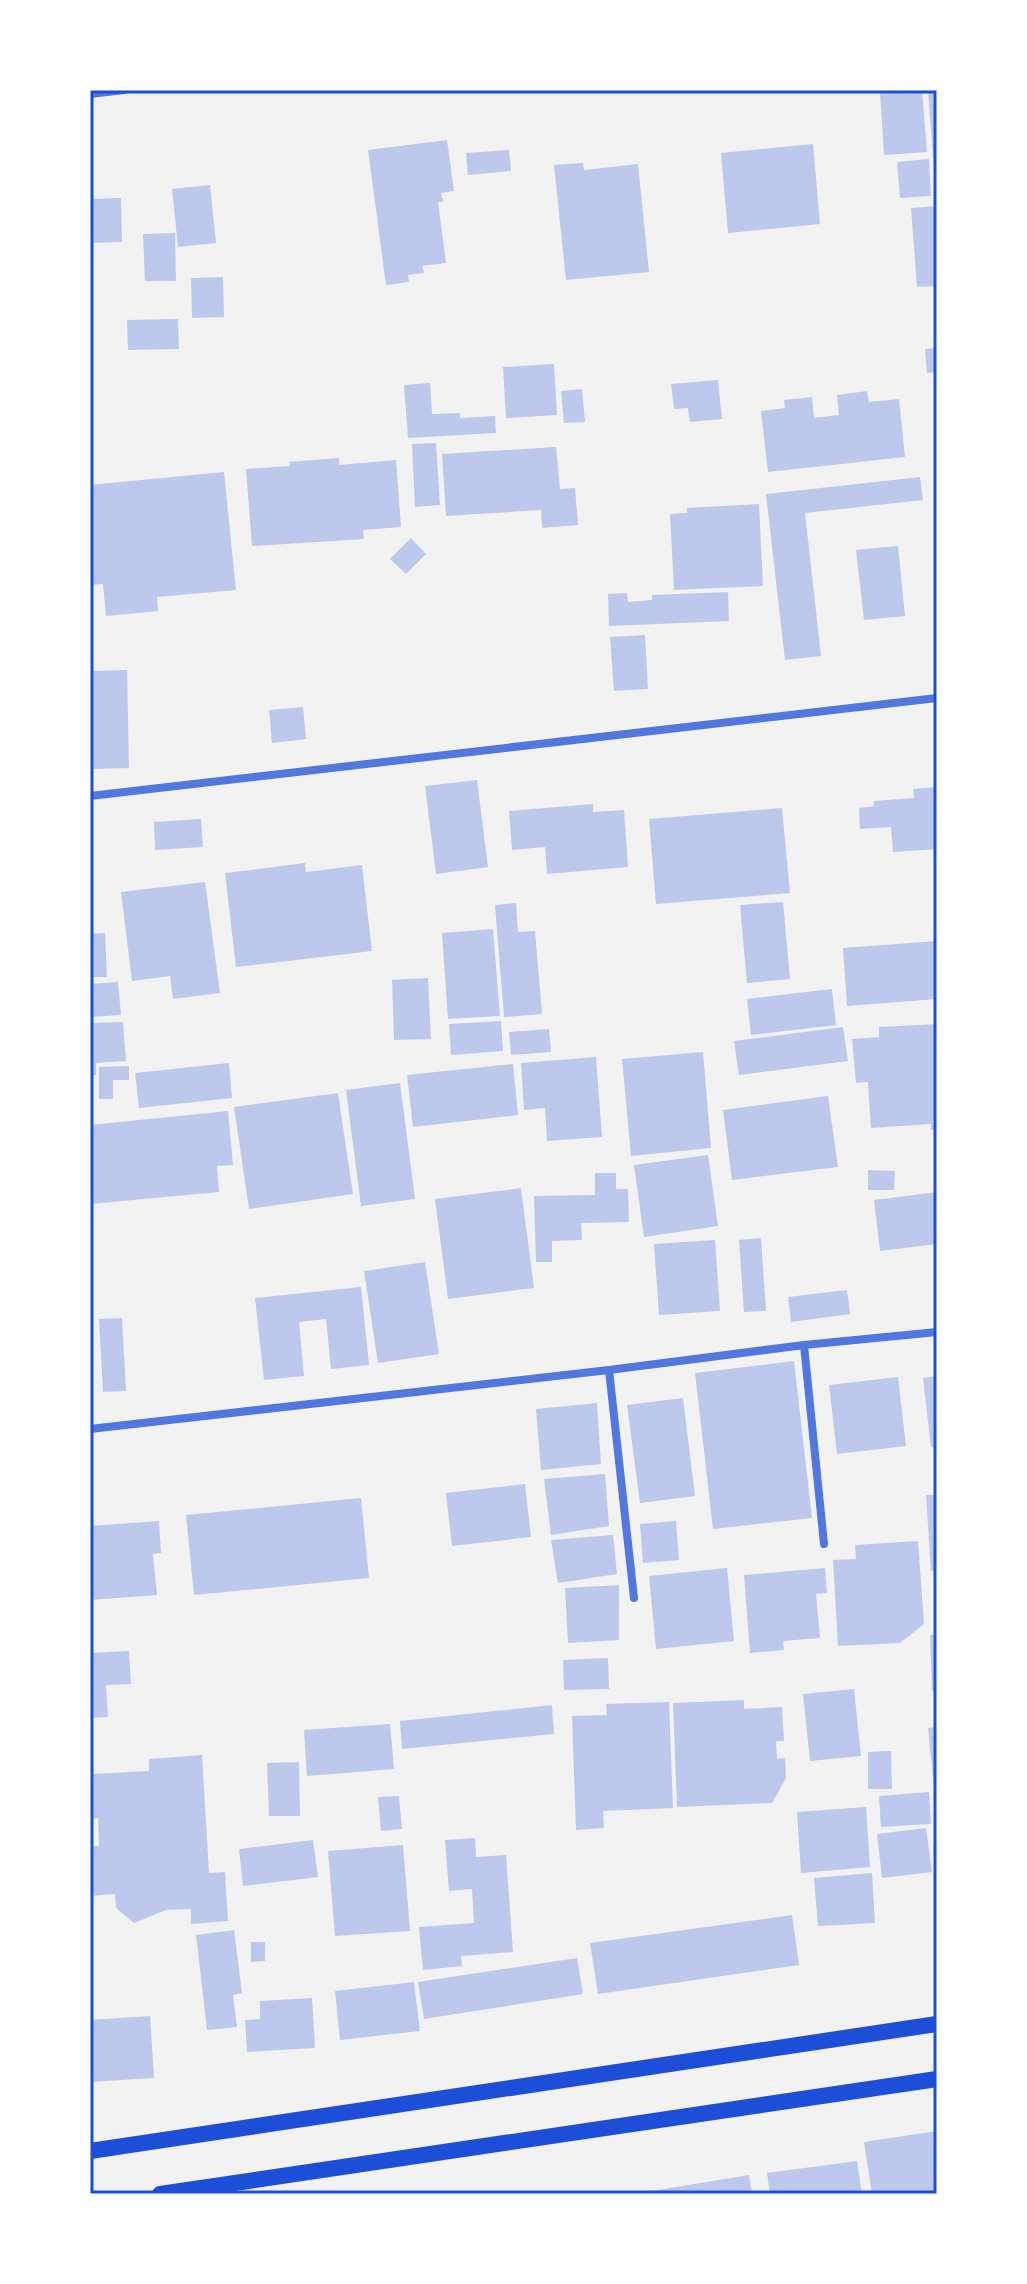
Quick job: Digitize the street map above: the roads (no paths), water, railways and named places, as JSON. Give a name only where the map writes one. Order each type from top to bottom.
[{"type":"main road","points":[[90,2151],[937,2024]]},
{"type":"main road","points":[[160,2194],[937,2079]]},
{"type":"street","points":[[90,94],[124,90]]},
{"type":"street","points":[[90,796],[937,698]]},
{"type":"street","points":[[90,1429],[937,1332]]},
{"type":"street","points":[[804,1345],[824,1544]]},
{"type":"street","points":[[609,1370],[634,1598]]}]
